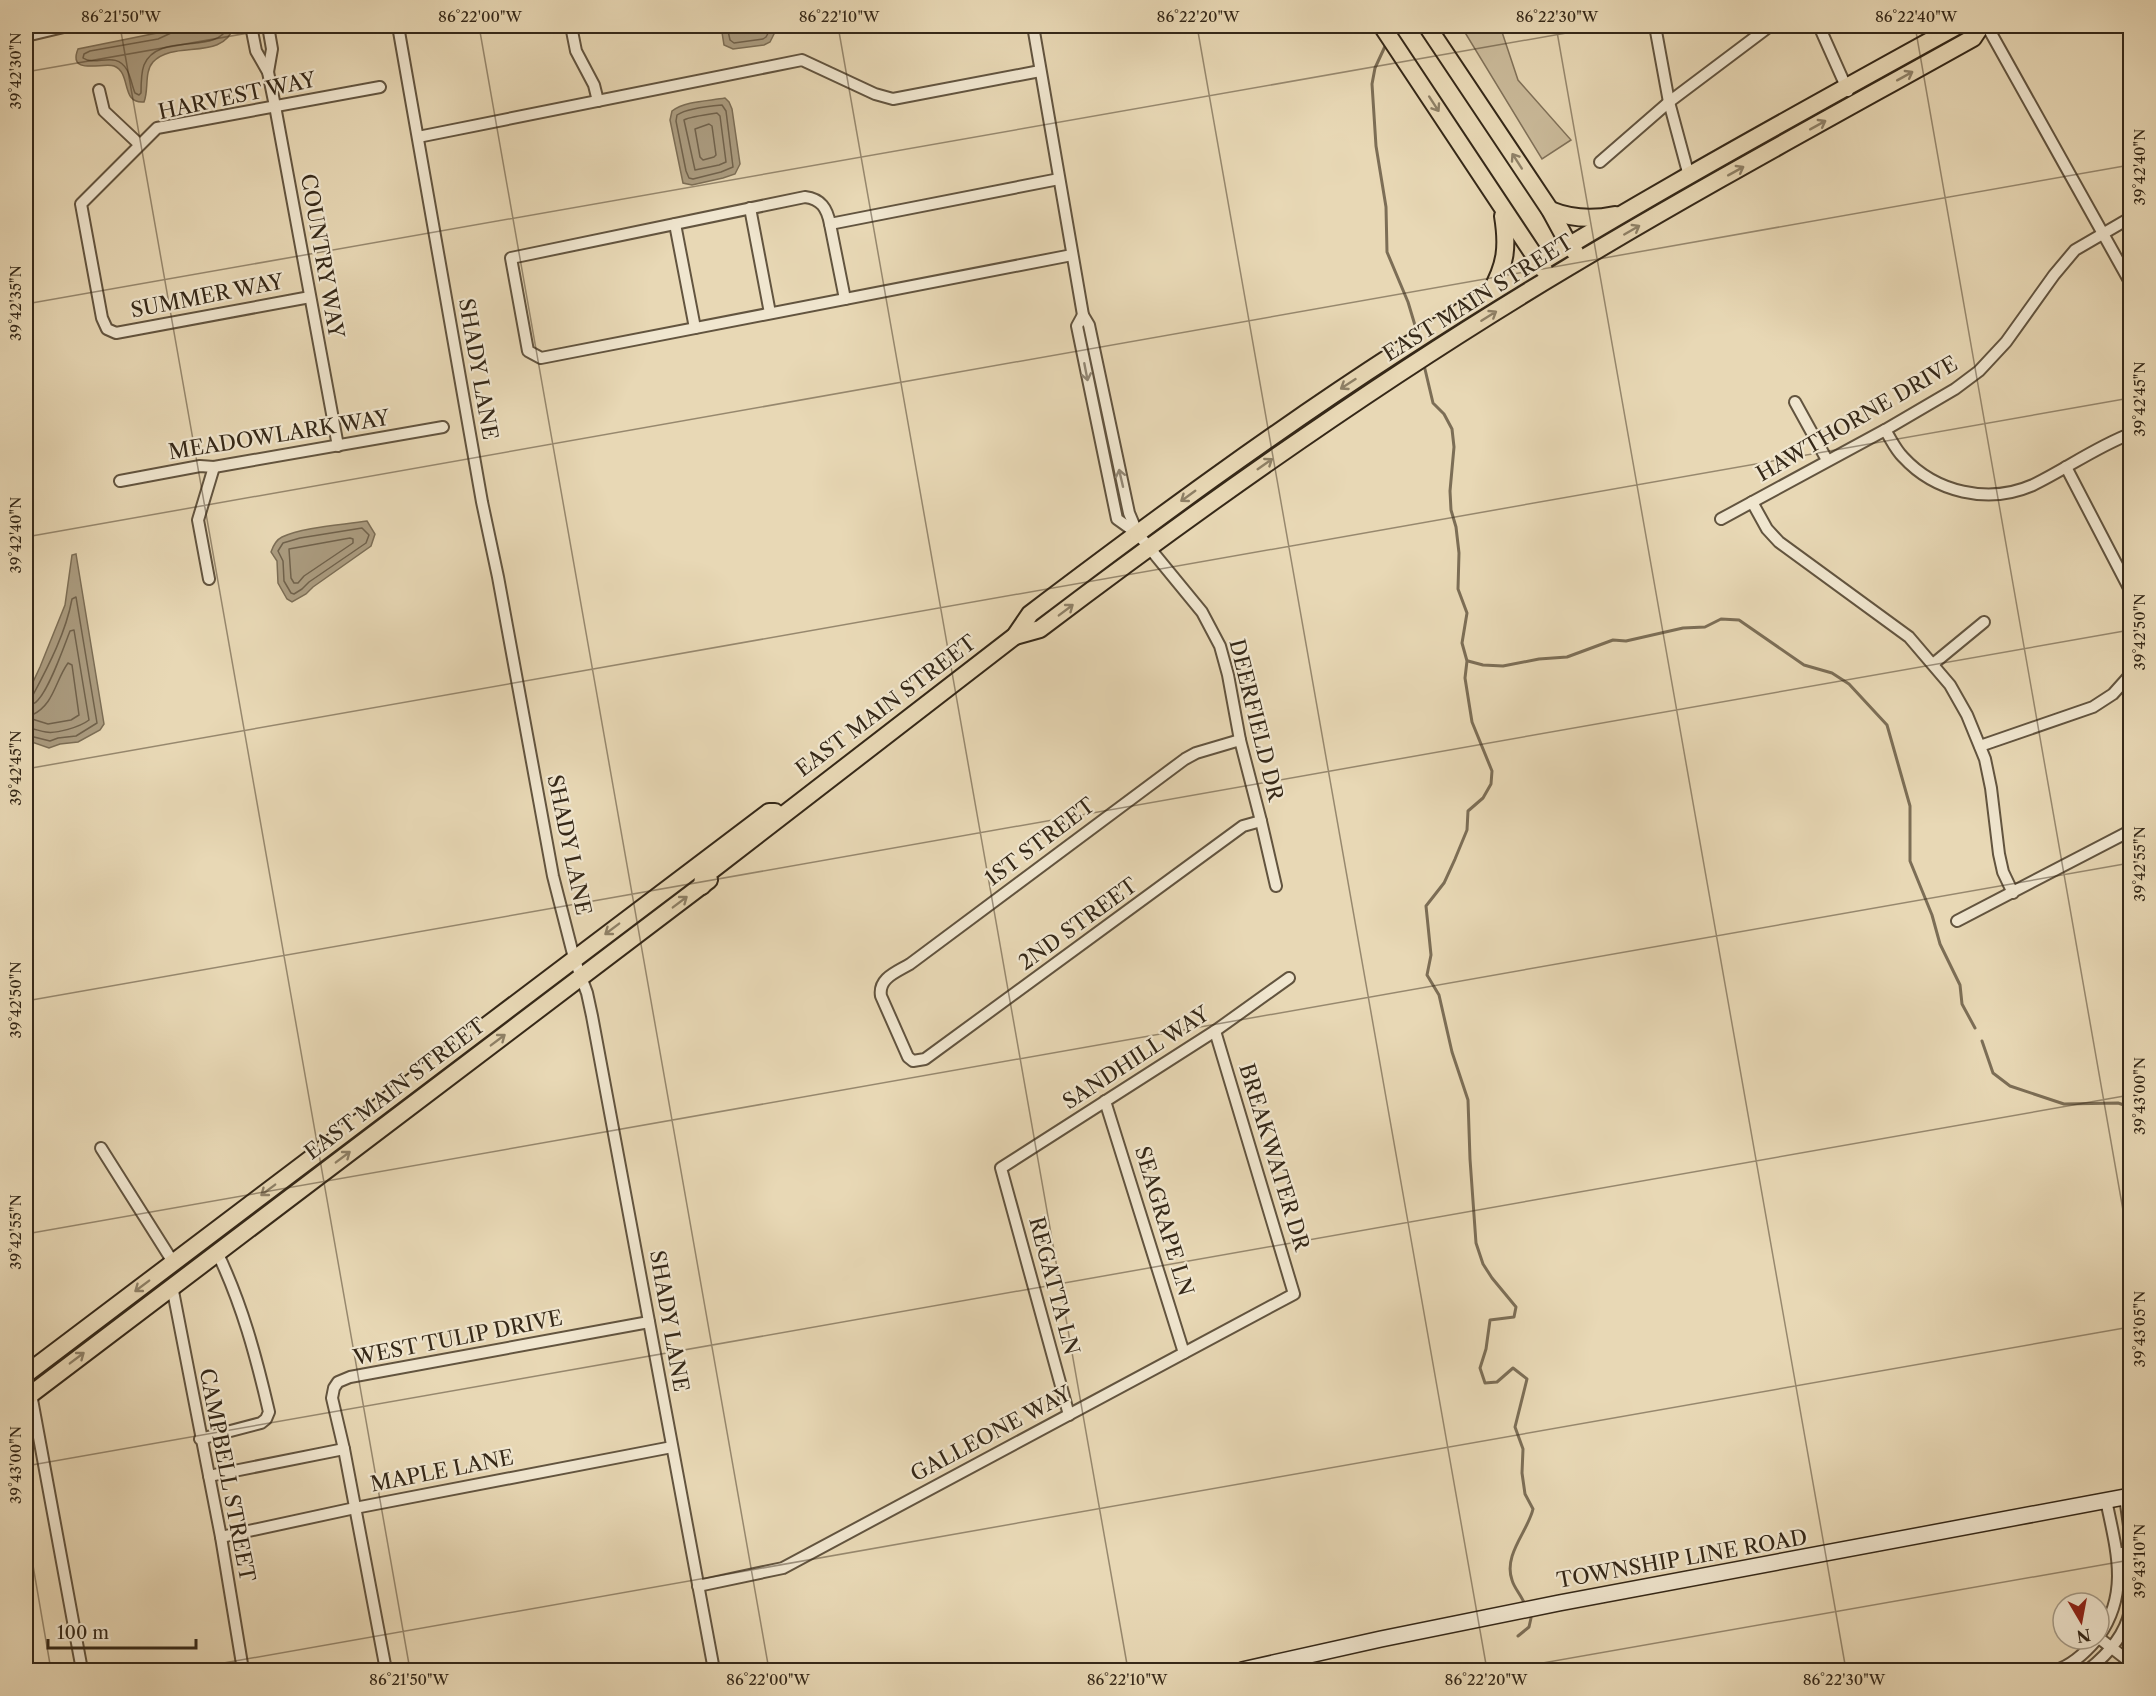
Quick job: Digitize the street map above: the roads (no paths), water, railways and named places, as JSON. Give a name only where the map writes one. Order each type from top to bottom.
[{"type":"main road","points":[[1382,26],[1550,279]]},
{"type":"main road","points":[[1427,26],[1550,210],[1569,245],[1582,259]]},
{"type":"main road","name":"EAST MAIN STREET","points":[[27,1390],[172,1286],[702,886],[703,877],[1015,636],[1040,629],[1240,459],[1397,352],[1539,263],[1957,26]]},
{"type":"main road","name":"EAST MAIN STREET","points":[[1143,541],[1403,371],[1582,259],[1973,38],[1981,26]]},
{"type":"main road","points":[[1490,293],[1503,266],[1507,248],[1502,209]]},
{"type":"main road","points":[[1550,210],[1570,217],[1587,219],[1624,213]]},
{"type":"main road","name":"EAST MAIN STREET","points":[[26,1374],[769,812],[785,812]]},
{"type":"street","points":[[26,36],[68,26]]},
{"type":"street","points":[[251,26],[256,51],[268,72]]},
{"type":"street","points":[[268,26],[272,49],[268,72]]},
{"type":"street","name":"SHADY LANE","points":[[398,26],[482,502],[553,876],[592,1016],[714,1671]]},
{"type":"street","points":[[571,26],[576,51],[594,85],[598,100]]},
{"type":"street","points":[[1033,26],[1083,315],[1089,325],[1129,513],[1143,541]]},
{"type":"street","points":[[1655,26],[1669,102],[1689,176]]},
{"type":"street","points":[[1600,162],[1669,102],[1770,26]]},
{"type":"street","points":[[1819,26],[1854,105]]},
{"type":"street","points":[[1987,26],[2130,282]]},
{"type":"street","points":[[418,137],[802,60],[875,94],[893,99],[1040,70]]},
{"type":"street","name":"COUNTRY WAY","points":[[268,72],[338,446]]},
{"type":"street","name":"HARVEST WAY","points":[[99,90],[104,111],[139,144],[157,128],[380,87]]},
{"type":"street","name":"SUMMER WAY","points":[[139,144],[81,204],[102,318],[107,328],[116,333],[310,297]]},
{"type":"street","points":[[830,224],[1059,179]]},
{"type":"street","points":[[845,299],[828,213],[815,198],[805,196],[510,258],[528,351],[541,358],[1072,255]]},
{"type":"street","points":[[750,208],[770,313]]},
{"type":"street","name":"HAWTHORNE DRIVE","points":[[1721,519],[1885,430],[1955,389],[1979,371],[2006,342],[2054,275],[2075,250],[2130,218]]},
{"type":"street","points":[[675,224],[695,328]]},
{"type":"street","points":[[1795,402],[1827,460]]},
{"type":"street","name":"MEADOWLARK WAY","points":[[120,481],[443,427]]},
{"type":"street","points":[[1885,430],[1901,455],[1926,478],[1965,492],[1986,495],[2009,492],[2032,485],[2130,434]]},
{"type":"street","points":[[2066,466],[2130,590]]},
{"type":"street","points":[[209,579],[198,520],[214,467]]},
{"type":"street","points":[[1752,502],[1767,529],[1779,542],[1909,637],[1933,664],[1961,703],[1980,746],[1991,788],[2003,872],[2013,892]]},
{"type":"street","name":"DEERFIELD DR","points":[[1143,541],[1202,612],[1215,635],[1228,675],[1240,741],[1262,820],[1276,886]]},
{"type":"street","points":[[1933,664],[1984,622]]},
{"type":"street","points":[[1980,746],[2093,707],[2114,694],[2130,675]]},
{"type":"street","name":"1ST STREET","points":[[919,1061],[913,1061],[908,1057],[881,996],[882,982],[910,964],[1185,759],[1196,753],[1240,741]]},
{"type":"street","name":"2ND STREET","points":[[919,1061],[1017,993],[1244,826],[1262,820]]},
{"type":"street","points":[[1957,921],[2130,831]]},
{"type":"street","name":"SANDHILL WAY","points":[[1001,1168],[1215,1031],[1289,978]]},
{"type":"street","name":"BREAKWATER DR","points":[[1215,1031],[1294,1294]]},
{"type":"street","name":"SEAGRAPE LN","points":[[1105,1101],[1184,1353]]},
{"type":"street","points":[[101,1148],[173,1262]]},
{"type":"street","name":"REGATTA LN","points":[[1001,1168],[1069,1415]]},
{"type":"street","points":[[200,1440],[261,1423],[269,1412],[242,1309],[216,1252]]},
{"type":"street","name":"CAMPBELL STREET","points":[[172,1286],[200,1440],[221,1538],[243,1671]]},
{"type":"street","name":"GALLEONE WAY","points":[[698,1587],[783,1568],[1294,1294]]},
{"type":"street","name":"WEST TULIP DRIVE","points":[[344,1449],[332,1398],[334,1388],[342,1380],[649,1322]]},
{"type":"street","points":[[27,1390],[82,1671]]},
{"type":"street","name":"MAPLE LANE","points":[[221,1538],[355,1508],[672,1447]]},
{"type":"street","points":[[209,1476],[344,1449],[386,1671]]},
{"type":"street","points":[[2128,1496],[2130,1533]]},
{"type":"street","name":"TOWNSHIP LINE ROAD","points":[[1242,1671],[1558,1603],[2128,1496]]},
{"type":"street","points":[[2106,1500],[2117,1554],[2119,1579],[2116,1603],[2111,1616]]},
{"type":"street","points":[[2117,1554],[2130,1551]]},
{"type":"street","points":[[2088,1671],[2112,1647],[2130,1611]]},
{"type":"street","points":[[2111,1626],[2130,1640]]},
{"type":"street","points":[[2112,1647],[2130,1662]]},
{"type":"street","points":[[2056,1671],[2086,1651]]},
{"type":"water","points":[[175,26],[234,26],[228,37],[220,44],[173,52],[162,55],[153,62],[148,71],[144,102],[132,98],[123,75],[114,66],[82,65],[76,57],[78,49],[157,33]]},
{"type":"water","points":[[721,26],[778,26],[770,42],[764,45],[733,49],[724,45]]},
{"type":"water","points":[[725,98],[732,109],[740,164],[735,174],[723,178],[692,185],[683,183],[670,120],[672,111],[690,103]]},
{"type":"water","points":[[367,521],[375,534],[371,546],[306,594],[292,602],[287,599],[278,583],[277,561],[271,552],[278,540],[301,531]]},
{"type":"water","points":[[76,554],[104,724],[100,730],[78,742],[49,748],[26,740],[26,697],[65,605],[72,555]]},
{"type":"waterway","points":[[1387,42],[1375,68],[1372,84],[1376,146],[1386,207],[1387,252],[1408,302],[1417,332]]},
{"type":"waterway","points":[[1424,365],[1433,403],[1444,414],[1452,429],[1454,447],[1450,491],[1451,510],[1456,527],[1459,553],[1458,589],[1467,613],[1462,643],[1467,661],[1465,678],[1472,722],[1492,771],[1491,784],[1483,798],[1468,811],[1467,830],[1444,883],[1426,906],[1431,955],[1427,975],[1439,995],[1452,1052],[1468,1100],[1476,1243],[1483,1264],[1516,1307],[1514,1317],[1490,1320],[1486,1349],[1480,1368],[1485,1383],[1497,1382],[1513,1368],[1527,1379],[1515,1427],[1523,1449],[1522,1473],[1525,1494],[1533,1509],[1513,1552],[1510,1571],[1513,1583],[1525,1605]]},
{"type":"waterway","points":[[1468,661],[1483,665],[1503,666],[1539,659],[1567,657],[1613,640],[1626,641],[1683,628],[1705,627],[1721,619],[1739,620],[1804,665],[1832,673],[1849,684],[1887,725],[1910,806],[1910,861],[1932,915],[1940,944],[1960,985],[1962,1004],[1975,1028]]},
{"type":"waterway","points":[[1982,1041],[1993,1073],[2010,1086],[2064,1104],[2118,1103],[2130,1107]]},
{"type":"waterway","points":[[1518,1636],[1529,1627],[1531,1618],[1529,1613]]}]
